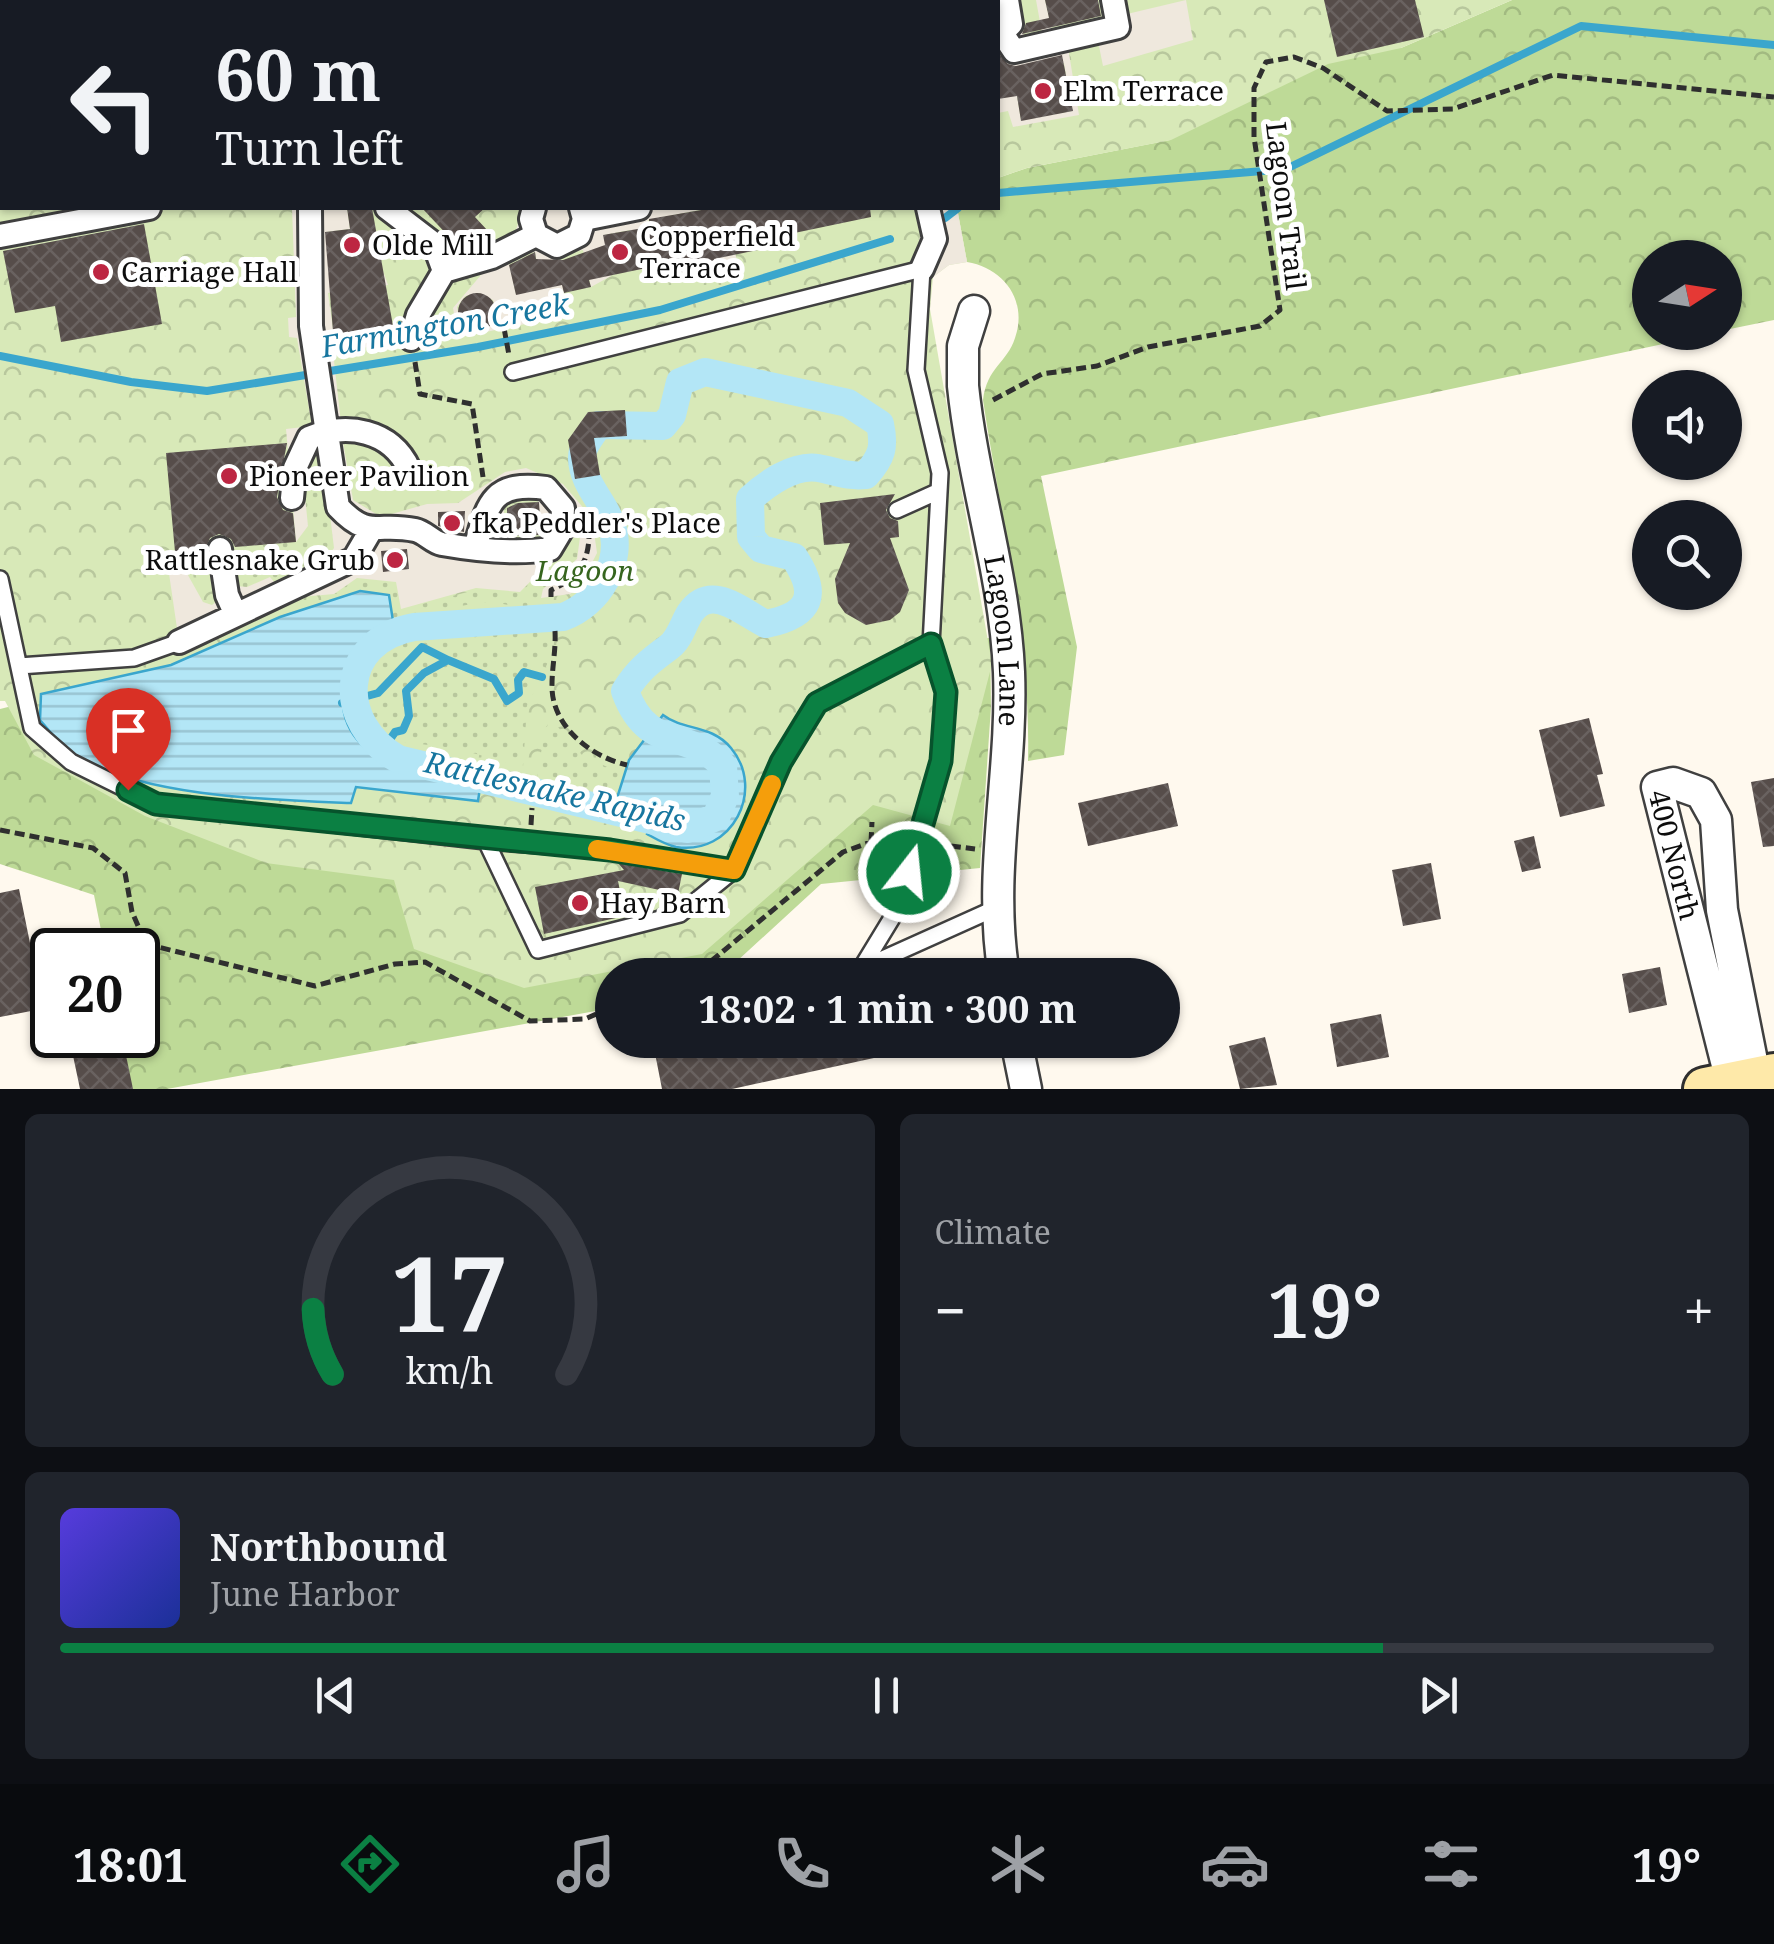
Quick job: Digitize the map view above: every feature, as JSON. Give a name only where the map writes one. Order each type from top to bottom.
[{"type":"street","points":[[1007,0],[1010,24],[1000,34],[1014,52],[1118,27],[1114,0]]},
{"type":"street","points":[[0,236],[138,210]]},
{"type":"street","points":[[310,210],[311,326],[338,507],[354,525],[371,530],[417,530],[439,544],[522,553],[550,549],[562,529],[563,508],[546,488],[528,486],[497,494],[487,503],[476,545]]},
{"type":"street","points":[[390,210],[434,244],[444,271]]},
{"type":"street","points":[[533,210],[531,218],[536,235],[549,245],[566,245],[579,235],[582,213],[616,210]]},
{"type":"street","points":[[922,269],[935,239],[928,210]]},
{"type":"street","points":[[412,339],[418,315],[444,271],[492,257],[536,235]]},
{"type":"street","name":"Lagoon Lane","points":[[974,311],[963,346],[963,386],[1008,671],[1008,772],[996,908],[1002,958]]},
{"type":"street","points":[[292,498],[295,468],[309,438],[327,430],[382,436],[394,443],[409,469]]},
{"type":"street","points":[[179,642],[354,558],[371,530]]},
{"type":"street","points":[[220,549],[227,594],[236,615]]},
{"type":"street","name":"400 North","points":[[1718,973],[1711,805],[1688,786],[1657,786],[1718,973],[1752,1060],[1741,1084]]},
{"type":"street","points":[[1020,1058],[1026,1089]]},
{"type":"lane","points":[[513,372],[922,269],[916,370],[940,473],[931,644],[946,692],[941,761],[898,908],[863,958]]},
{"type":"lane","points":[[897,510],[939,491]]},
{"type":"lane","points":[[0,579],[32,728],[71,762],[156,804],[610,850],[734,870]]},
{"type":"lane","points":[[19,666],[134,658],[179,642]]},
{"type":"lane","points":[[486,840],[538,950],[680,914],[734,870],[781,762],[817,703],[931,644]]},
{"type":"lane","points":[[886,958],[996,908]]},
{"type":"path","name":"Lagoon Trail","points":[[993,400],[1042,374],[1097,366],[1148,347],[1260,326],[1280,310],[1254,138],[1254,88],[1266,62],[1294,57],[1323,68],[1387,110],[1454,109],[1553,75],[1774,96]]},
{"type":"path","points":[[418,384],[420,394],[472,404],[487,503]]},
{"type":"path","points":[[555,630],[552,686],[558,714],[586,749],[627,765]]},
{"type":"path","points":[[871,842],[872,822]]},
{"type":"path","points":[[0,830],[93,848],[126,873],[132,912],[146,944],[224,967],[315,986],[395,964],[424,962],[530,1021],[585,1020],[595,1015]]},
{"type":"path","points":[[715,958],[843,852],[871,842],[906,842]]},
{"type":"path","points":[[932,844],[998,852]]},
{"type":"green space","name":"Lagoon","points":[[1000,0],[1512,0],[1401,48],[1328,64],[1171,140],[1027,168],[1000,177]]},
{"type":"green space","points":[[1512,0],[1774,0],[1774,320],[1742,327],[1742,240],[1632,240],[1635,350],[1041,476],[1077,647],[1064,755],[1028,761],[1020,625],[983,400],[993,372],[1015,338],[1018,311],[1010,288],[1002,279],[967,262],[957,210],[1000,210],[1000,177],[1027,168],[1170,140],[1155,53],[1401,48]]},
{"type":"green space","name":"Lagoon","points":[[0,210],[957,210],[967,262],[949,265],[933,277],[930,309],[992,664],[950,826],[873,805],[702,954],[681,958],[595,958],[595,974],[524,988],[414,949],[394,880],[266,863],[145,816],[34,755],[5,701],[0,701]]},
{"type":"green space","points":[[320,439],[335,548],[325,560],[275,584],[270,577],[247,587],[236,587],[225,548],[296,542],[302,467]]},
{"type":"green space","points":[[582,530],[577,559],[543,589],[543,613],[487,602],[393,621],[388,595],[360,591],[334,594],[357,578],[396,582],[401,608],[474,591],[520,592]]},
{"type":"green space","points":[[547,630],[550,658],[527,706],[523,767],[460,750],[396,740],[383,736],[365,719],[362,704],[367,675],[375,660],[395,645],[412,639]]},
{"type":"green space","points":[[990,638],[991,707],[980,868],[821,884],[740,958],[595,958],[595,1011],[167,1089],[132,1089],[126,1058],[160,1058],[160,928],[101,928],[94,895],[0,864],[0,709]]},
{"type":"green space","points":[[551,719],[582,755],[624,775],[616,800],[537,777],[545,729]]},
{"type":"shaded area","points":[[1036,0],[1045,0],[1052,30],[1103,21],[1100,0],[1124,0],[1127,14],[1186,0],[1193,40],[1103,66],[1098,41],[1068,47],[1079,115],[1013,127],[1008,111],[1000,113],[1000,19],[1021,24],[1024,36],[1042,33]],"holes":[[[1064,63],[1072,111],[1021,120],[1013,72]]]},
{"type":"shaded area","points":[[292,210],[347,210],[350,229],[326,232],[378,257],[388,285],[328,293],[335,344],[395,337],[396,343],[333,352],[341,423],[373,439],[343,442],[353,500],[381,517],[427,504],[458,503],[505,472],[526,468],[563,484],[592,518],[597,553],[579,588],[570,594],[541,598],[543,589],[577,559],[581,530],[520,592],[476,588],[401,609],[396,582],[357,578],[334,594],[300,597],[179,642],[166,553],[175,552],[203,602],[212,605],[236,586],[247,587],[270,577],[276,584],[325,560],[334,548],[321,440],[302,467],[308,526],[296,542],[286,429],[312,426],[297,338],[289,337],[288,318],[296,317]],"holes":[[[538,498],[542,539],[507,543],[503,503]]]},
{"type":"shaded area","points":[[522,210],[699,210],[648,220],[656,267],[637,270],[630,230],[604,235],[611,276],[591,287],[583,250],[557,255],[564,293],[555,318],[471,335],[456,325],[453,308],[514,236]],"holes":[[[535,252],[542,289],[516,294],[508,258]],[[479,293],[493,300],[497,316],[488,328],[471,331],[460,323],[457,307],[465,296]]]},
{"type":"shaded area","points":[[704,210],[725,210],[737,261],[715,266]]},
{"type":"shaded area","points":[[915,210],[957,210],[967,262],[949,265],[933,277],[915,261],[921,232]]},
{"type":"water","points":[[360,591],[389,595],[393,621],[375,633],[350,667],[343,706],[348,724],[359,742],[378,757],[415,773],[480,788],[478,801],[356,787],[351,803],[245,798],[169,788],[100,768],[72,754],[40,720],[41,694],[171,665],[280,617]]},
{"type":"water","points":[[663,715],[723,740],[741,765],[744,800],[738,817],[713,841],[696,847],[669,845],[647,834],[649,825],[611,817],[629,760]]},
{"type":"building","points":[[1045,0],[1098,0],[1101,16],[1022,34],[1026,23],[1049,18]]},
{"type":"building","points":[[1324,0],[1415,0],[1424,37],[1337,57]]},
{"type":"building","name":"Elm Terrace","points":[[1000,55],[1016,66],[1062,55],[1073,111],[1021,121],[1017,96],[1000,99]]},
{"type":"building","points":[[347,210],[372,210],[395,337],[334,344],[325,232],[350,229]]},
{"type":"building","points":[[424,210],[483,210],[475,217],[488,231],[472,243],[461,231],[452,240]]},
{"type":"building","points":[[701,210],[870,210],[871,217],[780,236],[782,245],[714,259],[715,266],[658,277],[656,266],[589,280],[591,287],[564,293],[562,285],[516,295],[509,265],[535,252],[536,259],[563,260],[605,245],[603,235],[649,227],[649,219]]},
{"type":"building","name":"Carriage Hall","points":[[144,224],[162,324],[61,342],[55,306],[15,313],[3,251]]},
{"type":"building","points":[[477,293],[490,299],[496,312],[490,325],[477,331],[464,325],[458,312],[464,299]]},
{"type":"building","points":[[625,410],[627,436],[594,438],[600,475],[575,479],[568,440],[588,412]]},
{"type":"building","name":"Pioneer Pavilion","points":[[287,443],[277,497],[283,510],[293,513],[296,542],[235,547],[231,539],[219,534],[210,538],[205,550],[175,552],[166,453]]},
{"type":"building","points":[[895,494],[886,510],[890,518],[898,521],[899,537],[890,538],[909,590],[900,612],[890,620],[866,625],[845,613],[838,603],[835,579],[850,543],[824,545],[820,503]]},
{"type":"building","points":[[539,502],[541,535],[507,536],[507,508]]},
{"type":"building","name":"fka Peddler's Place","points":[[465,511],[464,532],[438,526],[438,512]]},
{"type":"building","name":"Rattlesnake Grub","points":[[407,549],[409,569],[383,572],[381,551]]},
{"type":"building","points":[[1589,718],[1603,774],[1597,775],[1605,806],[1560,817],[1539,730]]},
{"type":"building","points":[[1774,778],[1774,846],[1763,847],[1751,782]]},
{"type":"building","points":[[1168,783],[1178,826],[1088,846],[1078,803]]},
{"type":"building","points":[[1534,836],[1541,868],[1522,872],[1514,841]]},
{"type":"building","name":"Hay Barn","points":[[618,863],[682,874],[678,894],[618,881],[625,916],[544,934],[535,887],[624,870]]},
{"type":"building","points":[[1431,863],[1441,919],[1403,926],[1392,870]]},
{"type":"building","points":[[19,889],[30,943],[30,1011],[0,1017],[0,893]]},
{"type":"building","points":[[1660,967],[1667,1005],[1629,1013],[1622,974]]},
{"type":"building","points":[[1381,1014],[1389,1057],[1337,1067],[1330,1024]]},
{"type":"building","points":[[1265,1037],[1277,1085],[1240,1089],[1229,1046]]},
{"type":"building","points":[[74,1058],[127,1058],[133,1089],[80,1089]]},
{"type":"building","points":[[656,1058],[874,1058],[732,1089],[662,1089]]},
{"type":"waterway","name":"Farmington Creek","points":[[1000,193],[1286,169],[1581,26],[1774,45]]},
{"type":"waterway","name":"Farmington Creek","points":[[945,218],[955,210]]},
{"type":"waterway","name":"Farmington Creek","points":[[0,356],[131,382],[207,391],[478,347],[660,310],[890,239]]},
{"type":"waterway","name":"Rattlesnake Rapids","points":[[705,372],[848,403],[880,424],[882,439],[879,457],[866,475],[799,469],[772,482],[750,499],[751,537],[761,549],[794,557],[802,570],[808,593],[801,609],[766,624],[718,600],[699,604],[673,644],[645,666],[625,691],[645,724],[657,733],[697,747],[723,766],[725,796],[716,817],[687,829],[398,759],[378,744],[364,726],[356,706],[354,685],[359,666],[370,649],[389,635],[414,627],[563,617],[587,603],[611,566],[614,537],[611,523],[583,468],[585,446],[599,425],[663,426],[672,415],[680,382],[705,372]]},
{"type":"waterway","points":[[342,703],[378,693],[422,647],[448,660]]},
{"type":"waterway","points":[[389,741],[395,732],[403,730],[409,716],[406,691],[424,673],[448,660],[494,679],[507,701],[519,693],[518,680],[524,672],[542,677]]},
{"type":"slow traffic","points":[[597,849],[734,870],[772,784]]},
{"type":"place","name":"Elm Terrace","points":[[1043,91]]},
{"type":"place","name":"Olde Mill","points":[[352,245]]},
{"type":"place","name":"Copperfield Terrace","points":[[620,252]]},
{"type":"place","name":"Carriage Hall","points":[[101,272]]},
{"type":"place","name":"Pioneer Pavilion","points":[[229,476]]},
{"type":"place","name":"fka Peddler's Place","points":[[452,523]]},
{"type":"place","name":"Rattlesnake Grub","points":[[395,560]]},
{"type":"place","name":"Hay Barn","points":[[580,903]]},
{"type":"route","points":[[128,790],[156,804],[610,850],[734,870],[781,762],[817,703],[931,644],[946,692],[941,761],[909,872]]}]
